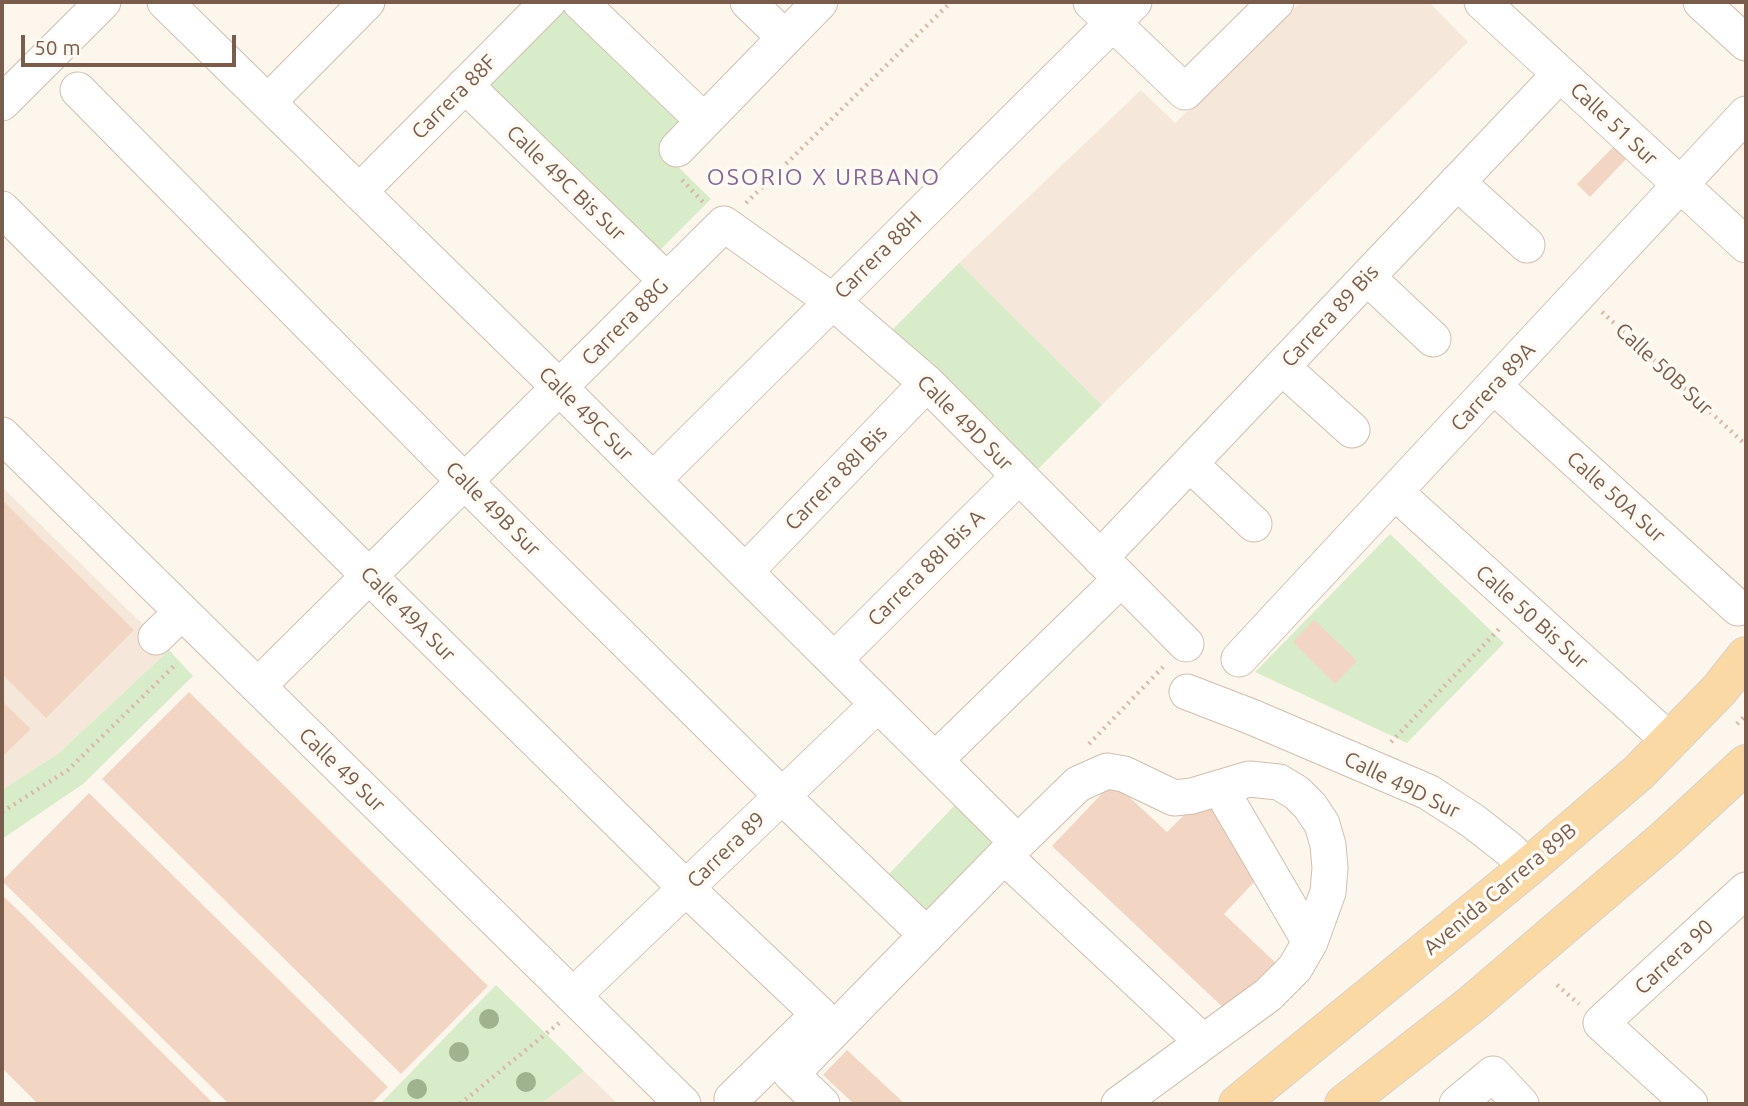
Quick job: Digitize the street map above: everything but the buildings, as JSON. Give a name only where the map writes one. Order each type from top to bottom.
[{"type":"main road","name":"Avenida Carrera 89B","points":[[1238,1104],[1638,773],[1719,690],[1746,656]]},
{"type":"main road","points":[[1344,1104],[1472,1004],[1657,846],[1746,764]]},
{"type":"street","points":[[2,103],[103,2]]},
{"type":"street","name":"Calle 49C Sur","points":[[165,2],[935,760],[1004,843],[1203,1042]]},
{"type":"street","points":[[268,102],[367,2]]},
{"type":"street","name":"Carrera 88F","points":[[359,192],[548,2]]},
{"type":"street","points":[[580,2],[704,121]]},
{"type":"street","points":[[748,2],[785,38]]},
{"type":"street","points":[[677,149],[820,2]]},
{"type":"street","points":[[1112,8],[1185,92],[1276,2]]},
{"type":"street","name":"Calle 51 Sur","points":[[1482,2],[1746,245]]},
{"type":"street","points":[[1701,2],[1746,43]]},
{"type":"street","name":"Carrera 88H","points":[[653,481],[832,301],[1112,8]]},
{"type":"street","name":"Carrera 89 Bis","points":[[935,760],[1110,569],[1189,464],[1560,74]]},
{"type":"street","name":"Calle 49C Bis Sur","points":[[465,85],[667,281]]},
{"type":"street","name":"Calle 49B Sur","points":[[78,90],[464,481],[782,796],[914,922]]},
{"type":"street","name":"Carrera 89A","points":[[1239,659],[1746,114]]},
{"type":"street","points":[[1457,182],[1527,246]]},
{"type":"street","name":"Calle 49A Sur","points":[[2,209],[369,576],[686,888],[819,1014],[732,1099]]},
{"type":"street","name":"Carrera 88G","points":[[258,686],[724,224]]},
{"type":"street","name":"Calle 49D Sur","points":[[724,224],[832,301],[928,383],[1186,644]]},
{"type":"street","points":[[1367,277],[1433,339]]},
{"type":"street","points":[[1282,367],[1352,430]]},
{"type":"street","name":"Carrera 88I Bis","points":[[745,572],[928,383]]},
{"type":"street","name":"Calle 50A Sur","points":[[1494,386],[1738,608]]},
{"type":"street","name":"Calle 49 Sur","points":[[2,435],[683,1104]]},
{"type":"street","points":[[1189,464],[1254,524]]},
{"type":"street","name":"Carrera 88I Bis A","points":[[834,660],[1019,476]]},
{"type":"street","name":"Calle 50 Bis Sur","points":[[1395,492],[1671,741]]},
{"type":"street","points":[[156,637],[194,624]]},
{"type":"street","name":"Calle 49D Sur","points":[[1186,692],[1252,717],[1428,792],[1473,821],[1527,867]]},
{"type":"street","name":"Carrera 89","points":[[577,1000],[686,888],[878,704]]},
{"type":"street","points":[[822,1104],[791,1074],[1004,843],[1078,784],[1107,771],[1124,774],[1174,797],[1192,796],[1249,779],[1279,782],[1297,793],[1310,806],[1322,824],[1328,845],[1328,892],[1310,942],[1295,968],[1268,995],[1119,1104]]},
{"type":"street","points":[[1220,788],[1310,942]]},
{"type":"street","name":"Carrera 90","points":[[1690,1104],[1601,1023],[1746,890]]},
{"type":"street","points":[[1457,1104],[1493,1074],[1521,1104]]},
{"type":"path","points":[[677,149],[665,162],[724,224],[951,2]]},
{"type":"path","name":"Calle 50B Sur","points":[[1581,292],[1746,445]]},
{"type":"path","points":[[2,812],[68,770],[194,624]]},
{"type":"path","points":[[1390,743],[1504,624]]},
{"type":"path","points":[[460,1104],[577,1000]]},
{"type":"shaded area","points":[[1301,2],[1429,2],[1468,42],[1102,405],[959,263],[1141,90],[1175,123]]},
{"type":"shaded area","points":[[2,487],[169,650],[59,753],[2,790]]},
{"type":"shaded area","points":[[584,1071],[618,1104],[541,1104]]},
{"type":"green space","points":[[564,7],[682,123],[658,147],[711,199],[654,256],[483,87]]},
{"type":"green space","points":[[959,263],[1102,405],[1034,473],[891,331]]},
{"type":"green space","points":[[1390,534],[1504,643],[1407,743],[1255,672]]},
{"type":"green space","points":[[169,650],[193,676],[83,784],[2,839],[2,790],[59,753]]},
{"type":"green space","points":[[958,802],[1003,845],[930,921],[885,878]]},
{"type":"green space","points":[[496,985],[584,1071],[541,1104],[380,1104]]},
{"type":"district","name":"OSORIO X URBANO","points":[[824,177]]}]
